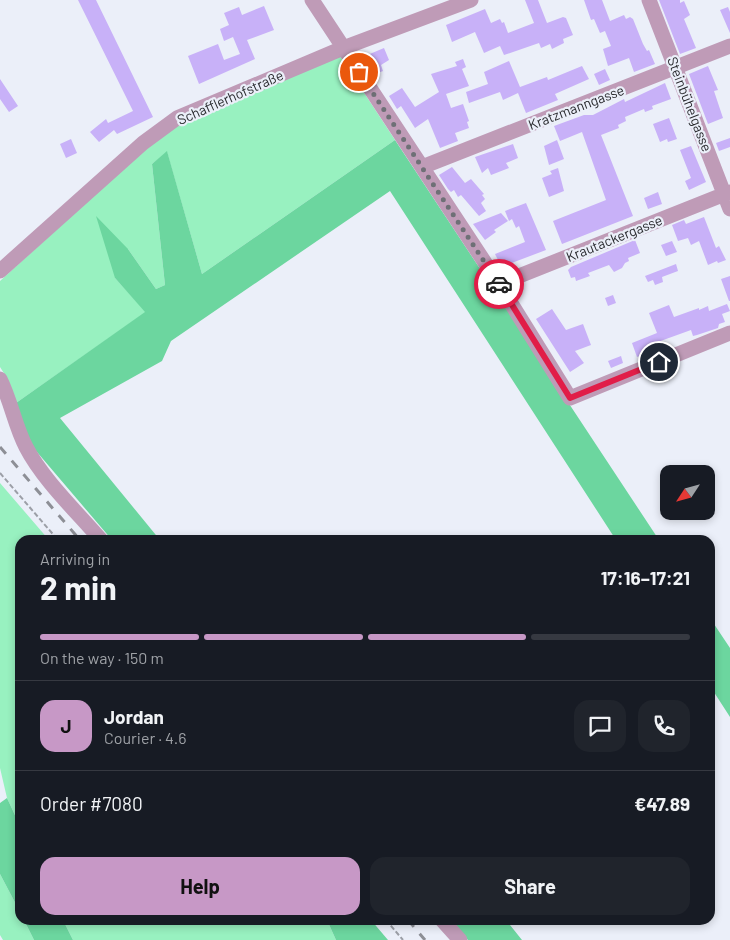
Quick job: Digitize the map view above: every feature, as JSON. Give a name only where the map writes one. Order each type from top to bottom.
[{"type":"street","points":[[312,0],[499,284],[570,398],[730,333]]},
{"type":"street","name":"Schafflerhofstraße","points":[[0,271],[143,143],[177,118],[343,48],[472,0]]},
{"type":"street","name":"Steinbühelgasse","points":[[649,0],[727,193],[730,209]]},
{"type":"street","name":"Kratzmanngasse","points":[[422,167],[730,46]]},
{"type":"street","name":"Krautackergasse","points":[[499,284],[727,193]]},
{"type":"street","points":[[0,379],[9,397],[25,447],[43,472],[97,535]]},
{"type":"street","points":[[446,925],[460,940]]},
{"type":"path","points":[[0,473],[54,535]]},
{"type":"path","points":[[390,925],[403,940]]},
{"type":"green space","points":[[340,56],[395,140],[202,274],[167,152],[152,164],[165,285],[156,289],[128,249],[115,278],[146,312],[16,403],[7,378],[0,367],[0,281],[145,149],[180,124]]},
{"type":"green space","points":[[395,140],[656,535],[613,535],[390,191],[171,341],[162,361],[60,418],[156,535],[108,535],[31,445],[16,403],[145,312],[115,278],[96,216],[128,249],[156,289],[165,285],[152,164],[167,151],[202,274]]},
{"type":"green space","points":[[0,483],[45,535],[15,535],[15,815],[7,798],[0,768]]},
{"type":"green space","points":[[715,626],[730,648],[730,717],[715,694]]},
{"type":"green space","points":[[7,798],[15,815],[15,902],[0,874],[0,803]]},
{"type":"green space","points":[[0,874],[15,902],[15,925],[26,925],[34,940],[3,940],[0,935]]},
{"type":"green space","points":[[26,925],[66,925],[73,940],[34,940]]},
{"type":"green space","points":[[66,925],[329,925],[336,940],[73,940]]},
{"type":"green space","points":[[329,925],[375,925],[388,940],[336,940]]},
{"type":"green space","points":[[455,925],[510,925],[522,940],[468,940]]},
{"type":"building","points":[[78,0],[96,0],[153,117],[117,134],[114,130],[99,142],[90,132],[106,119],[108,123],[133,111]]},
{"type":"building","points":[[525,0],[538,0],[547,23],[563,17],[566,18],[573,35],[563,39],[564,43],[552,49],[550,44],[541,48],[539,43],[504,55],[500,46],[484,53],[475,32],[452,42],[446,25],[485,9],[491,23],[500,19],[502,23],[504,22],[508,33],[534,23]]},
{"type":"building","points":[[584,0],[602,0],[610,21],[624,15],[626,19],[630,17],[633,19],[643,44],[647,51],[649,50],[655,64],[634,72],[629,58],[608,66],[603,49],[611,46],[605,31],[600,33],[594,19],[591,20]]},
{"type":"building","points":[[659,0],[680,0],[680,3],[684,1],[690,15],[684,19],[696,48],[680,54]]},
{"type":"building","points":[[264,6],[274,30],[247,40],[255,59],[199,84],[188,56],[218,44],[224,60],[240,54],[233,37],[224,41],[220,29],[229,25],[224,13],[239,7],[242,15]]},
{"type":"building","points":[[728,7],[730,12],[730,33],[720,10]]},
{"type":"building","points":[[384,48],[389,60],[381,65],[383,71],[375,74],[373,68],[370,69],[365,56]]},
{"type":"building","points":[[463,59],[466,67],[462,69],[469,86],[446,94],[451,108],[463,104],[469,121],[467,122],[469,128],[455,133],[458,141],[440,148],[428,119],[415,128],[401,106],[397,109],[389,96],[402,88],[415,107],[439,92],[431,74],[457,66],[455,62]]},
{"type":"building","points":[[509,61],[520,87],[547,77],[548,80],[582,66],[589,79],[555,94],[558,100],[526,113],[518,93],[503,100],[500,92],[469,103],[466,92],[488,84],[484,72]]},
{"type":"building","points":[[708,66],[718,90],[714,91],[723,118],[708,124],[689,74]]},
{"type":"building","points":[[605,69],[610,80],[599,85],[594,74]]},
{"type":"building","points":[[0,79],[18,106],[9,112],[0,99]]},
{"type":"building","points":[[665,83],[671,99],[652,106],[653,109],[645,112],[644,109],[625,117],[626,121],[618,125],[619,128],[601,135],[633,216],[562,244],[553,221],[606,200],[582,132],[560,141],[554,126],[584,115],[593,115],[624,99],[625,102]]},
{"type":"building","points":[[669,118],[677,139],[668,142],[667,139],[660,142],[653,124]]},
{"type":"building","points":[[730,138],[730,147],[719,151],[716,143]]},
{"type":"building","points":[[71,139],[77,153],[66,158],[60,144]]},
{"type":"building","points":[[557,140],[564,159],[549,165],[544,146]]},
{"type":"building","points":[[513,144],[518,158],[506,163],[509,168],[491,175],[488,168],[482,173],[475,157]]},
{"type":"building","points":[[691,146],[706,182],[689,190],[685,181],[691,178],[680,150]]},
{"type":"building","points":[[452,167],[465,183],[471,179],[484,194],[482,195],[485,199],[481,203],[486,211],[479,216],[461,195],[458,197],[454,190],[451,192],[448,189],[439,175]]},
{"type":"building","points":[[558,168],[564,191],[549,197],[542,178],[552,174],[550,171]]},
{"type":"building","points":[[658,192],[662,204],[648,209],[644,198]]},
{"type":"building","points":[[526,203],[546,250],[509,264],[510,267],[503,270],[495,254],[525,242],[519,226],[516,228],[512,219],[509,221],[505,211]]},
{"type":"building","points":[[501,213],[508,221],[494,230],[496,232],[485,240],[473,224]]},
{"type":"building","points":[[704,217],[716,248],[719,246],[726,260],[708,265],[699,241],[691,245],[688,238],[678,241],[672,225],[684,220],[686,224]]},
{"type":"building","points":[[635,240],[640,253],[628,258],[629,261],[622,268],[614,272],[609,265],[588,273],[590,276],[576,281],[575,277],[571,278],[568,270],[571,267]]},
{"type":"building","points":[[672,241],[677,252],[666,256],[661,245]]},
{"type":"building","points":[[676,264],[678,271],[662,277],[663,282],[655,285],[653,280],[648,282],[645,276]]},
{"type":"building","points":[[730,276],[730,301],[729,301],[721,279]]},
{"type":"building","points":[[613,295],[616,303],[608,306],[605,298]]},
{"type":"building","points":[[727,304],[730,311],[722,314],[725,322],[719,324],[718,328],[693,336],[691,330],[655,343],[658,349],[637,357],[632,343],[657,333],[649,313],[669,305],[674,317],[699,308],[699,310],[708,306],[709,311]]},
{"type":"building","points":[[552,309],[566,330],[583,324],[591,345],[575,351],[584,363],[570,372],[536,319]]},
{"type":"building","points":[[621,356],[623,363],[611,368],[608,361]]},
{"type":"railway","points":[[0,447],[76,535]]},
{"type":"railway","points":[[412,925],[425,940]]},
{"type":"way so far","points":[[359,72],[499,284]]},
{"type":"route","points":[[499,284],[570,398],[659,362]]}]
